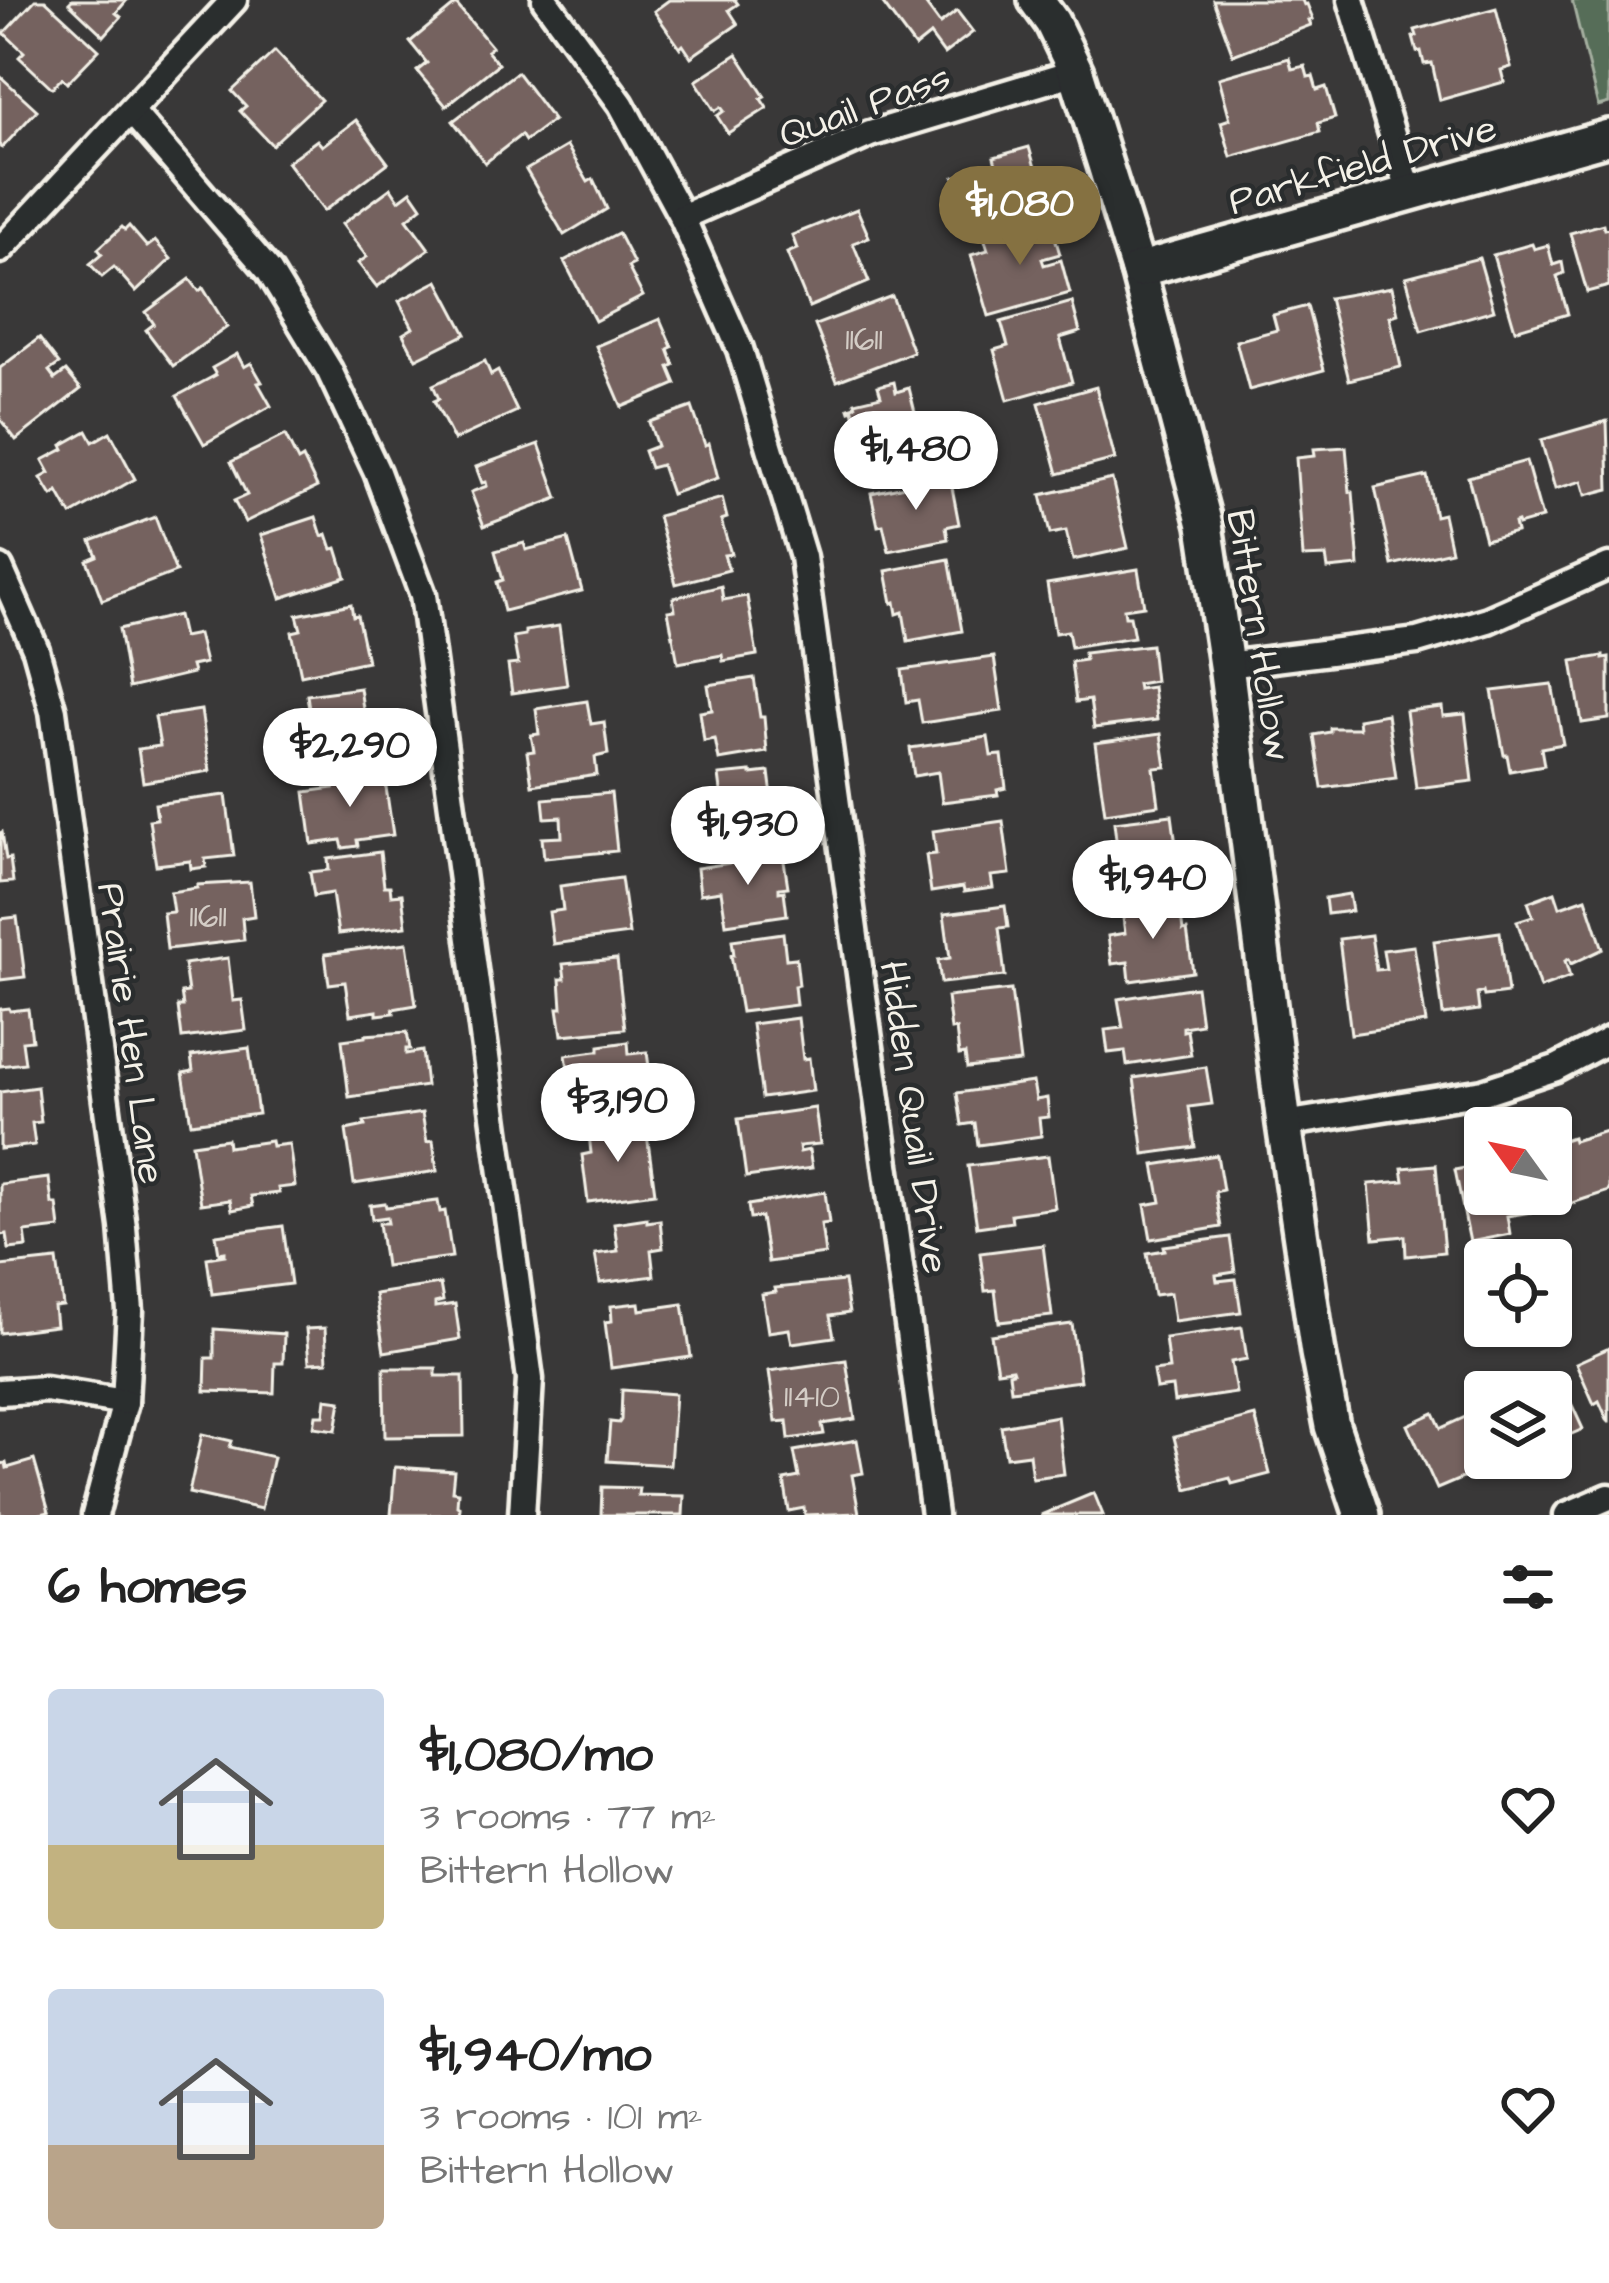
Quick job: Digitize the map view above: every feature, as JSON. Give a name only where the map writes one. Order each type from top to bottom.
[{"type":"street","points":[[0,250],[234,0]]},
{"type":"street","name":"Hidden Quail Drive","points":[[545,0],[621,104],[682,217],[740,350],[803,557],[934,1515]]},
{"type":"street","name":"Bittern Hollow","points":[[1036,0],[1076,72],[1138,270],[1205,525],[1315,1331],[1332,1426],[1362,1515]]},
{"type":"street","points":[[1351,0],[1410,193]]},
{"type":"street","name":"Quail Pass","points":[[682,217],[870,134],[1076,72]]},
{"type":"street","points":[[131,111],[268,272],[329,370],[377,472],[423,595],[530,1379],[522,1515]]},
{"type":"street","name":"Parkfield Drive","points":[[1138,270],[1609,137]]},
{"type":"street","points":[[1226,665],[1417,641],[1488,620],[1609,566]]},
{"type":"street","name":"Prairie Hen Lane","points":[[0,568],[36,650],[53,711],[123,1227],[130,1311],[125,1402],[95,1515]]},
{"type":"street","points":[[1284,1124],[1483,1092],[1556,1068],[1609,1040]]},
{"type":"street","points":[[0,1392],[45,1389],[125,1402]]},
{"type":"street","points":[[1568,1515],[1609,1497]]},
{"type":"path","points":[[1606,0],[1609,9]]},
{"type":"green space","points":[[1572,0],[1609,0],[1609,103],[1598,106]]},
{"type":"building","points":[[35,0],[45,0],[99,50],[67,83],[62,78],[52,88],[19,57],[24,52],[4,33]]},
{"type":"building","points":[[127,0],[116,13],[121,17],[104,36],[69,3]]},
{"type":"building","points":[[669,0],[735,0],[738,4],[729,10],[738,24],[691,57],[654,11]]},
{"type":"building","points":[[880,0],[933,0],[926,5],[940,24],[957,11],[973,32],[944,54],[930,35],[915,47]]},
{"type":"building","points":[[1213,0],[1302,0],[1313,19],[1311,25],[1233,55]]},
{"type":"building","points":[[456,4],[492,47],[487,51],[498,64],[446,106],[417,71],[427,63],[410,42]]},
{"type":"building","points":[[1496,8],[1511,67],[1501,70],[1504,82],[1440,100],[1432,63],[1424,64],[1421,51],[1417,52],[1415,30]]},
{"type":"building","points":[[275,51],[321,100],[272,145],[240,111],[246,106],[232,91]]},
{"type":"building","points":[[737,54],[767,108],[728,133],[717,116],[724,111],[721,107],[715,111],[696,81]]},
{"type":"building","points":[[1289,58],[1292,69],[1305,66],[1317,90],[1326,87],[1335,118],[1318,123],[1320,132],[1231,157],[1221,122],[1230,119],[1219,78]]},
{"type":"building","points":[[517,72],[553,120],[525,141],[521,135],[485,163],[453,121]]},
{"type":"building","points":[[0,76],[37,110],[2,148],[0,147]]},
{"type":"building","points":[[356,120],[388,163],[324,211],[287,162],[317,140],[322,146]]},
{"type":"building","points":[[567,146],[588,182],[593,179],[607,209],[564,235],[526,170]]},
{"type":"building","points":[[1029,147],[1046,205],[969,228],[954,177],[996,165],[994,157]]},
{"type":"building","points":[[391,188],[399,200],[411,191],[422,207],[407,219],[429,249],[377,287],[358,263],[367,257],[342,224]]},
{"type":"building","points":[[857,209],[869,237],[853,243],[869,282],[809,307],[787,253],[797,249],[792,235]]},
{"type":"building","points":[[1049,218],[1060,254],[1042,259],[1044,265],[1061,260],[1070,293],[989,316],[971,255],[988,250],[984,237]]},
{"type":"building","points":[[1603,224],[1604,229],[1609,228],[1609,286],[1587,292],[1570,233]]},
{"type":"building","points":[[129,226],[147,247],[155,241],[171,259],[136,292],[114,267],[102,277],[90,264],[102,254],[98,249]]},
{"type":"building","points":[[618,233],[643,296],[595,321],[564,261]]},
{"type":"building","points":[[1532,244],[1534,249],[1548,245],[1553,265],[1562,262],[1564,273],[1557,276],[1568,314],[1515,330],[1493,255]]},
{"type":"building","points":[[1479,258],[1494,310],[1421,331],[1406,277]]},
{"type":"building","points":[[190,279],[199,291],[203,288],[227,327],[173,366],[146,330],[154,324],[146,312]]},
{"type":"building","points":[[438,281],[466,334],[416,359],[403,334],[413,328],[399,301]]},
{"type":"building","points":[[1392,287],[1398,314],[1390,316],[1401,367],[1349,380],[1329,298]]},
{"type":"building","points":[[892,296],[913,352],[837,381],[815,325]]},
{"type":"building","points":[[1072,302],[1080,332],[1060,338],[1072,382],[1008,400],[994,350],[1008,346],[1001,322]]},
{"type":"building","points":[[1307,306],[1324,370],[1249,390],[1236,341],[1277,330],[1273,315]]},
{"type":"building","points":[[660,319],[672,347],[668,349],[674,365],[669,367],[676,384],[622,407],[596,346]]},
{"type":"building","points":[[39,338],[59,364],[49,371],[55,379],[66,371],[81,389],[16,440],[0,419],[0,368]]},
{"type":"building","points":[[237,354],[244,367],[251,363],[271,406],[204,444],[177,396],[216,375],[212,368]]},
{"type":"building","points":[[485,361],[491,375],[498,371],[517,411],[454,440],[434,401],[439,399],[433,385]]},
{"type":"building","points":[[894,382],[896,392],[909,388],[923,445],[866,460],[849,408],[881,396],[878,386]]},
{"type":"building","points":[[1096,387],[1115,459],[1058,474],[1039,403]]},
{"type":"building","points":[[692,407],[718,478],[671,494],[661,465],[650,468],[644,451],[657,446],[649,422]]},
{"type":"building","points":[[1607,421],[1609,489],[1586,495],[1582,481],[1555,489],[1541,440]]},
{"type":"building","points":[[87,431],[93,442],[110,432],[135,479],[71,515],[58,492],[52,496],[41,478],[50,473],[43,460]]},
{"type":"building","points":[[285,435],[317,487],[245,522],[234,501],[247,495],[231,462]]},
{"type":"building","points":[[539,444],[558,498],[484,526],[471,492],[487,486],[476,467]]},
{"type":"building","points":[[1346,447],[1359,566],[1328,569],[1326,556],[1303,557],[1296,458],[1315,456],[1314,449]]},
{"type":"building","points":[[1526,461],[1542,518],[1514,523],[1516,532],[1485,540],[1468,477]]},
{"type":"building","points":[[1427,476],[1435,516],[1443,514],[1451,551],[1392,565],[1375,488]]},
{"type":"building","points":[[938,479],[939,484],[951,482],[959,524],[946,527],[948,539],[889,551],[871,493]]},
{"type":"building","points":[[1112,479],[1128,548],[1073,560],[1066,531],[1050,534],[1041,495]]},
{"type":"building","points":[[722,498],[729,570],[676,584],[658,516]]},
{"type":"building","points":[[155,517],[176,572],[102,600],[87,560],[97,556],[91,541]]},
{"type":"building","points":[[316,517],[322,536],[327,534],[332,549],[337,548],[346,577],[281,598],[261,535]]},
{"type":"building","points":[[568,539],[582,591],[504,611],[497,582],[503,580],[495,551],[524,543],[526,550]]},
{"type":"building","points":[[949,559],[962,631],[908,641],[903,612],[897,614],[892,603],[886,571]]},
{"type":"building","points":[[1138,569],[1144,606],[1124,609],[1134,637],[1071,647],[1068,631],[1055,633],[1047,584]]},
{"type":"building","points":[[721,586],[723,600],[747,596],[757,655],[678,663],[668,611],[675,610],[673,598]]},
{"type":"building","points":[[351,604],[367,661],[301,675],[292,632],[301,630],[297,615]]},
{"type":"building","points":[[178,615],[183,637],[198,634],[205,663],[191,666],[193,673],[129,688],[119,629]]},
{"type":"building","points":[[559,626],[567,685],[512,693],[508,665],[518,664],[513,637]]},
{"type":"building","points":[[1151,645],[1155,681],[1137,684],[1138,689],[1153,687],[1157,720],[1094,728],[1090,700],[1076,702],[1071,662],[1085,660],[1084,653]]},
{"type":"building","points":[[994,657],[1002,711],[922,723],[918,700],[906,702],[902,670]]},
{"type":"building","points":[[1609,658],[1609,719],[1582,723],[1572,661]]},
{"type":"building","points":[[754,678],[767,752],[719,760],[715,739],[704,741],[700,712],[712,710],[708,685]]},
{"type":"building","points":[[1552,684],[1563,744],[1541,748],[1544,765],[1510,771],[1492,691]]},
{"type":"building","points":[[360,688],[365,722],[376,721],[381,757],[317,766],[307,695]]},
{"type":"building","points":[[587,701],[591,724],[604,722],[608,754],[595,757],[597,775],[532,785],[527,752],[534,751],[531,735],[539,734],[536,709]]},
{"type":"building","points":[[1442,707],[1443,716],[1465,714],[1473,781],[1416,788],[1406,711]]},
{"type":"building","points":[[201,710],[210,771],[143,782],[138,749],[160,746],[155,717]]},
{"type":"building","points":[[1387,714],[1396,778],[1322,788],[1314,735],[1330,732],[1330,728],[1359,728],[1358,719]]},
{"type":"building","points":[[1161,734],[1166,767],[1154,768],[1159,805],[1105,813],[1095,743]]},
{"type":"building","points":[[988,737],[991,756],[1002,755],[1006,788],[997,790],[998,795],[942,802],[938,772],[914,776],[910,748]]},
{"type":"building","points":[[349,770],[350,779],[384,774],[393,835],[357,840],[358,846],[343,848],[341,840],[312,844],[305,792],[334,788],[332,772]]},
{"type":"building","points":[[769,772],[773,804],[763,806],[767,832],[712,838],[710,815],[724,814],[719,775]]},
{"type":"building","points":[[611,793],[617,851],[544,858],[542,838],[562,837],[561,817],[545,818],[543,799]]},
{"type":"building","points":[[226,795],[234,856],[205,859],[206,867],[191,869],[190,861],[156,865],[149,820],[157,819],[155,804]]},
{"type":"building","points":[[1172,815],[1182,890],[1123,898],[1114,822]]},
{"type":"building","points":[[1003,821],[1010,874],[991,876],[993,888],[931,892],[926,855],[936,854],[933,831]]},
{"type":"building","points":[[2,832],[6,859],[10,858],[13,882],[0,883]]},
{"type":"building","points":[[380,852],[384,886],[390,886],[391,895],[402,894],[406,926],[338,934],[332,893],[314,896],[310,872],[329,870],[328,859]]},
{"type":"building","points":[[783,855],[788,887],[779,892],[784,891],[787,915],[726,924],[721,891],[700,894],[697,868]]},
{"type":"building","points":[[621,878],[629,934],[553,944],[549,912],[563,910],[560,886]]},
{"type":"building","points":[[250,882],[254,916],[242,918],[244,940],[167,949],[163,913],[173,912],[170,892]]},
{"type":"building","points":[[1555,892],[1560,907],[1586,898],[1603,949],[1571,964],[1565,961],[1570,977],[1540,988],[1517,921],[1533,916],[1528,902]]},
{"type":"building","points":[[1349,894],[1352,911],[1327,914],[1325,898]]},
{"type":"building","points":[[1179,901],[1193,972],[1130,981],[1128,962],[1112,964],[1108,936],[1125,933],[1122,910]]},
{"type":"building","points":[[1005,906],[1008,927],[999,928],[1005,976],[941,983],[938,960],[950,958],[944,914]]},
{"type":"building","points":[[17,917],[25,977],[0,980],[0,919]]},
{"type":"building","points":[[1500,932],[1508,993],[1477,994],[1479,1010],[1443,1015],[1434,941]]},
{"type":"building","points":[[783,933],[786,959],[796,958],[796,1005],[741,1012],[732,940]]},
{"type":"building","points":[[1371,935],[1376,970],[1386,969],[1383,950],[1414,946],[1426,1023],[1351,1034],[1339,939]]},
{"type":"building","points":[[407,943],[416,1005],[393,1009],[394,1013],[350,1015],[345,982],[329,984],[325,954]]},
{"type":"building","points":[[228,958],[233,1001],[242,1000],[246,1030],[182,1038],[178,1006],[183,1006],[181,993],[188,992],[184,964]]},
{"type":"building","points":[[617,959],[625,1029],[562,1035],[558,1008],[562,1008],[563,964]]},
{"type":"building","points":[[1196,987],[1201,1024],[1183,1027],[1191,1055],[1127,1065],[1125,1051],[1108,1053],[1105,1030],[1123,1028],[1118,999]]},
{"type":"building","points":[[1011,990],[1020,1062],[967,1068],[965,1054],[959,1055],[956,1029],[951,1030],[947,997]]},
{"type":"building","points":[[0,1009],[28,1009],[32,1040],[22,1041],[25,1063],[0,1066]]},
{"type":"building","points":[[798,1018],[813,1091],[762,1098],[752,1024]]},
{"type":"building","points":[[407,1032],[410,1049],[406,1054],[422,1051],[426,1086],[349,1097],[342,1040]]},
{"type":"building","points":[[628,1042],[629,1054],[647,1052],[654,1105],[575,1116],[566,1055]]},
{"type":"building","points":[[249,1048],[258,1114],[191,1123],[183,1073],[193,1071],[191,1056]]},
{"type":"building","points":[[1206,1067],[1212,1104],[1189,1107],[1195,1147],[1144,1154],[1134,1078]]},
{"type":"building","points":[[1033,1082],[1036,1100],[1047,1098],[1049,1117],[1039,1118],[1041,1136],[978,1145],[975,1123],[962,1125],[957,1093]]},
{"type":"building","points":[[37,1087],[41,1122],[32,1123],[35,1145],[0,1149],[0,1092]]},
{"type":"building","points":[[815,1108],[820,1144],[799,1146],[800,1152],[809,1150],[812,1168],[746,1177],[738,1119]]},
{"type":"building","points":[[422,1113],[427,1142],[433,1141],[437,1171],[354,1184],[346,1130],[365,1126],[364,1122]]},
{"type":"building","points":[[646,1127],[655,1193],[588,1202],[582,1155],[591,1153],[589,1134]]},
{"type":"building","points":[[1609,1130],[1609,1191],[1572,1203],[1572,1137],[1573,1141]]},
{"type":"building","points":[[227,1139],[228,1147],[271,1141],[272,1146],[289,1144],[295,1186],[251,1196],[253,1206],[232,1210],[230,1200],[201,1204],[192,1144]]},
{"type":"building","points":[[1217,1155],[1223,1190],[1215,1192],[1221,1227],[1151,1239],[1145,1205],[1161,1202],[1154,1165]]},
{"type":"building","points":[[1048,1156],[1055,1208],[1011,1214],[1012,1222],[977,1227],[968,1166]]},
{"type":"building","points":[[1436,1165],[1444,1252],[1406,1256],[1405,1236],[1374,1239],[1369,1184],[1404,1181],[1402,1168]]},
{"type":"building","points":[[1464,1168],[1464,1213],[1455,1170]]},
{"type":"building","points":[[49,1178],[60,1228],[25,1232],[27,1247],[9,1249],[7,1234],[0,1235],[0,1184]]},
{"type":"building","points":[[825,1192],[829,1223],[821,1224],[825,1254],[768,1262],[761,1217],[750,1218],[748,1205]]},
{"type":"building","points":[[438,1201],[440,1212],[445,1211],[452,1257],[385,1266],[379,1223],[388,1223],[387,1217],[372,1219],[370,1205]]},
{"type":"building","points":[[1464,1215],[1513,1215],[1507,1216],[1510,1234],[1469,1239]]},
{"type":"building","points":[[647,1218],[647,1222],[660,1220],[663,1248],[651,1250],[654,1276],[600,1283],[595,1254],[618,1251],[614,1223]]},
{"type":"building","points":[[283,1226],[291,1284],[212,1294],[207,1258],[225,1255],[219,1253],[216,1235]]},
{"type":"building","points":[[1230,1237],[1235,1272],[1216,1275],[1217,1281],[1236,1279],[1241,1312],[1174,1321],[1170,1293],[1154,1295],[1147,1253],[1165,1250],[1164,1246]]},
{"type":"building","points":[[1043,1245],[1052,1316],[999,1322],[995,1290],[985,1291],[980,1253]]},
{"type":"building","points":[[57,1260],[63,1306],[54,1307],[56,1326],[0,1333],[0,1266]]},
{"type":"building","points":[[844,1281],[849,1313],[830,1316],[834,1337],[792,1343],[789,1329],[768,1332],[762,1294],[776,1292],[775,1288]]},
{"type":"building","points":[[440,1284],[443,1301],[435,1307],[455,1304],[460,1339],[384,1352],[375,1294]]},
{"type":"building","points":[[639,1303],[640,1310],[683,1304],[691,1357],[611,1368],[605,1322],[612,1321],[611,1306]]},
{"type":"building","points":[[1072,1324],[1080,1381],[1011,1390],[1012,1369],[997,1371],[991,1335]]},
{"type":"building","points":[[1242,1327],[1247,1359],[1231,1362],[1236,1393],[1174,1402],[1172,1387],[1156,1389],[1153,1371],[1169,1369],[1165,1338]]},
{"type":"building","points":[[325,1328],[327,1362],[309,1363],[306,1329]]},
{"type":"building","points":[[214,1329],[284,1334],[283,1363],[275,1363],[274,1393],[205,1391],[206,1358],[214,1358]]},
{"type":"building","points":[[1609,1348],[1608,1421],[1599,1401],[1594,1404],[1576,1363]]},
{"type":"building","points":[[846,1360],[855,1419],[822,1424],[824,1434],[789,1439],[787,1421],[776,1422],[769,1371]]},
{"type":"building","points":[[384,1368],[436,1368],[436,1376],[463,1376],[464,1436],[385,1437]]},
{"type":"building","points":[[622,1390],[675,1394],[670,1465],[607,1461],[610,1422],[621,1420]]},
{"type":"building","points":[[326,1399],[341,1401],[336,1430],[314,1427],[316,1415],[324,1415]]},
{"type":"building","points":[[1572,1405],[1583,1429],[1572,1434]]},
{"type":"building","points":[[1434,1413],[1441,1428],[1464,1418],[1464,1477],[1437,1489],[1408,1425]]},
{"type":"building","points":[[1057,1416],[1064,1474],[1032,1478],[1029,1454],[1006,1457],[1001,1426]]},
{"type":"building","points":[[1255,1416],[1270,1474],[1187,1489],[1174,1437]]},
{"type":"building","points":[[202,1434],[232,1441],[230,1447],[273,1457],[261,1509],[189,1493]]},
{"type":"building","points":[[857,1440],[863,1473],[852,1475],[859,1513],[789,1511],[784,1480],[799,1477],[794,1451]]},
{"type":"building","points":[[34,1460],[49,1512],[0,1515],[0,1464],[6,1463],[7,1468]]},
{"type":"building","points":[[395,1467],[454,1471],[452,1491],[458,1492],[459,1515],[391,1515]]},
{"type":"building","points":[[602,1487],[639,1488],[638,1495],[684,1496],[683,1515],[601,1515]]},
{"type":"building","points":[[1094,1493],[1103,1515],[1041,1515]]}]
